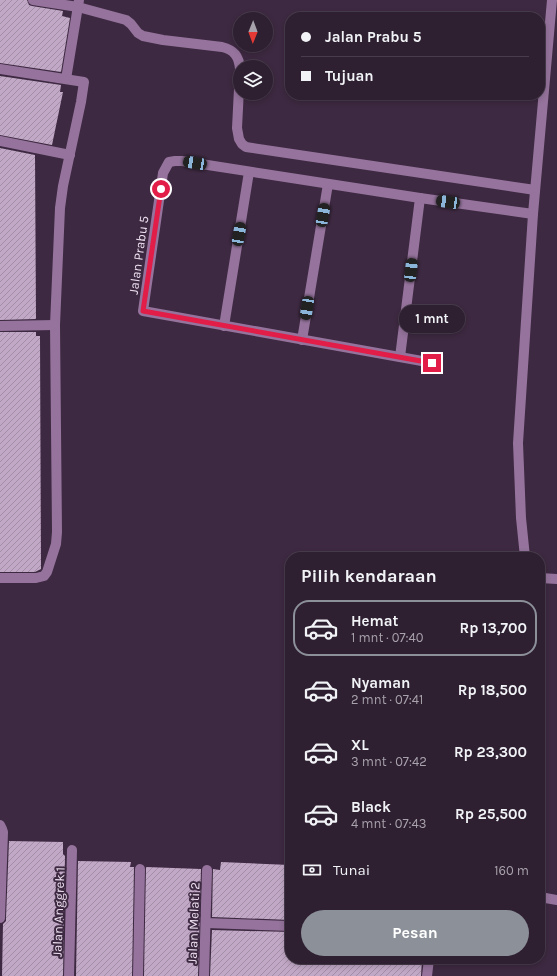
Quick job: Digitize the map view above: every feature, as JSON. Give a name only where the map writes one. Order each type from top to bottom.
[{"type":"street","points":[[33,0],[79,3],[126,20],[138,33],[143,36],[229,49],[233,52],[239,62],[240,69],[237,128],[239,139],[246,147],[535,190]]},
{"type":"street","points":[[545,98],[554,16],[552,0]]},
{"type":"street","points":[[66,79],[79,3]]},
{"type":"street","points":[[0,69],[84,82],[60,208],[55,325],[56,544],[47,572],[44,576],[36,578],[0,578]]},
{"type":"street","points":[[524,552],[521,518],[518,443],[533,214],[545,100]]},
{"type":"street","points":[[0,141],[70,155]]},
{"type":"street","name":"Jalan Prabu 5","points":[[224,326],[143,311],[163,174],[169,162],[175,161],[250,172]]},
{"type":"street","points":[[432,363],[224,326],[250,172],[533,214]]},
{"type":"street","points":[[302,340],[328,184]]},
{"type":"street","points":[[400,357],[420,198]]},
{"type":"street","points":[[0,326],[55,325]]},
{"type":"street","points":[[545,578],[557,578]]},
{"type":"street","points":[[0,825],[3,832],[0,918]]},
{"type":"street","name":"Jalan Anggrek 1","points":[[69,976],[72,850]]},
{"type":"street","points":[[138,976],[140,869]]},
{"type":"street","name":"Jalan Melati 2","points":[[204,976],[207,870]]},
{"type":"street","points":[[545,898],[557,900]]},
{"type":"street","points":[[206,923],[285,926]]},
{"type":"street","points":[[427,976],[428,964]]},
{"type":"building","points":[[0,0],[27,0],[29,5],[63,11],[62,16],[70,18],[61,72],[0,63]]},
{"type":"building","points":[[0,76],[61,85],[60,92],[63,92],[52,145],[0,135]]},
{"type":"building","points":[[0,148],[35,155],[36,319],[0,320]]},
{"type":"building","points":[[0,332],[36,332],[36,336],[40,336],[41,569],[35,572],[0,572]]},
{"type":"building","points":[[9,841],[63,842],[63,854],[65,856],[63,976],[2,976],[3,924],[6,921]]},
{"type":"building","points":[[78,861],[131,862],[130,867],[134,867],[132,976],[76,976]]},
{"type":"building","points":[[221,862],[285,865],[285,920],[212,917],[213,869],[220,870]]},
{"type":"building","points":[[146,867],[201,869],[198,976],[144,976]]},
{"type":"building","points":[[212,930],[285,932],[285,964],[422,964],[421,976],[210,976]]},
{"type":"route","points":[[161,189],[143,311],[432,363]]}]
